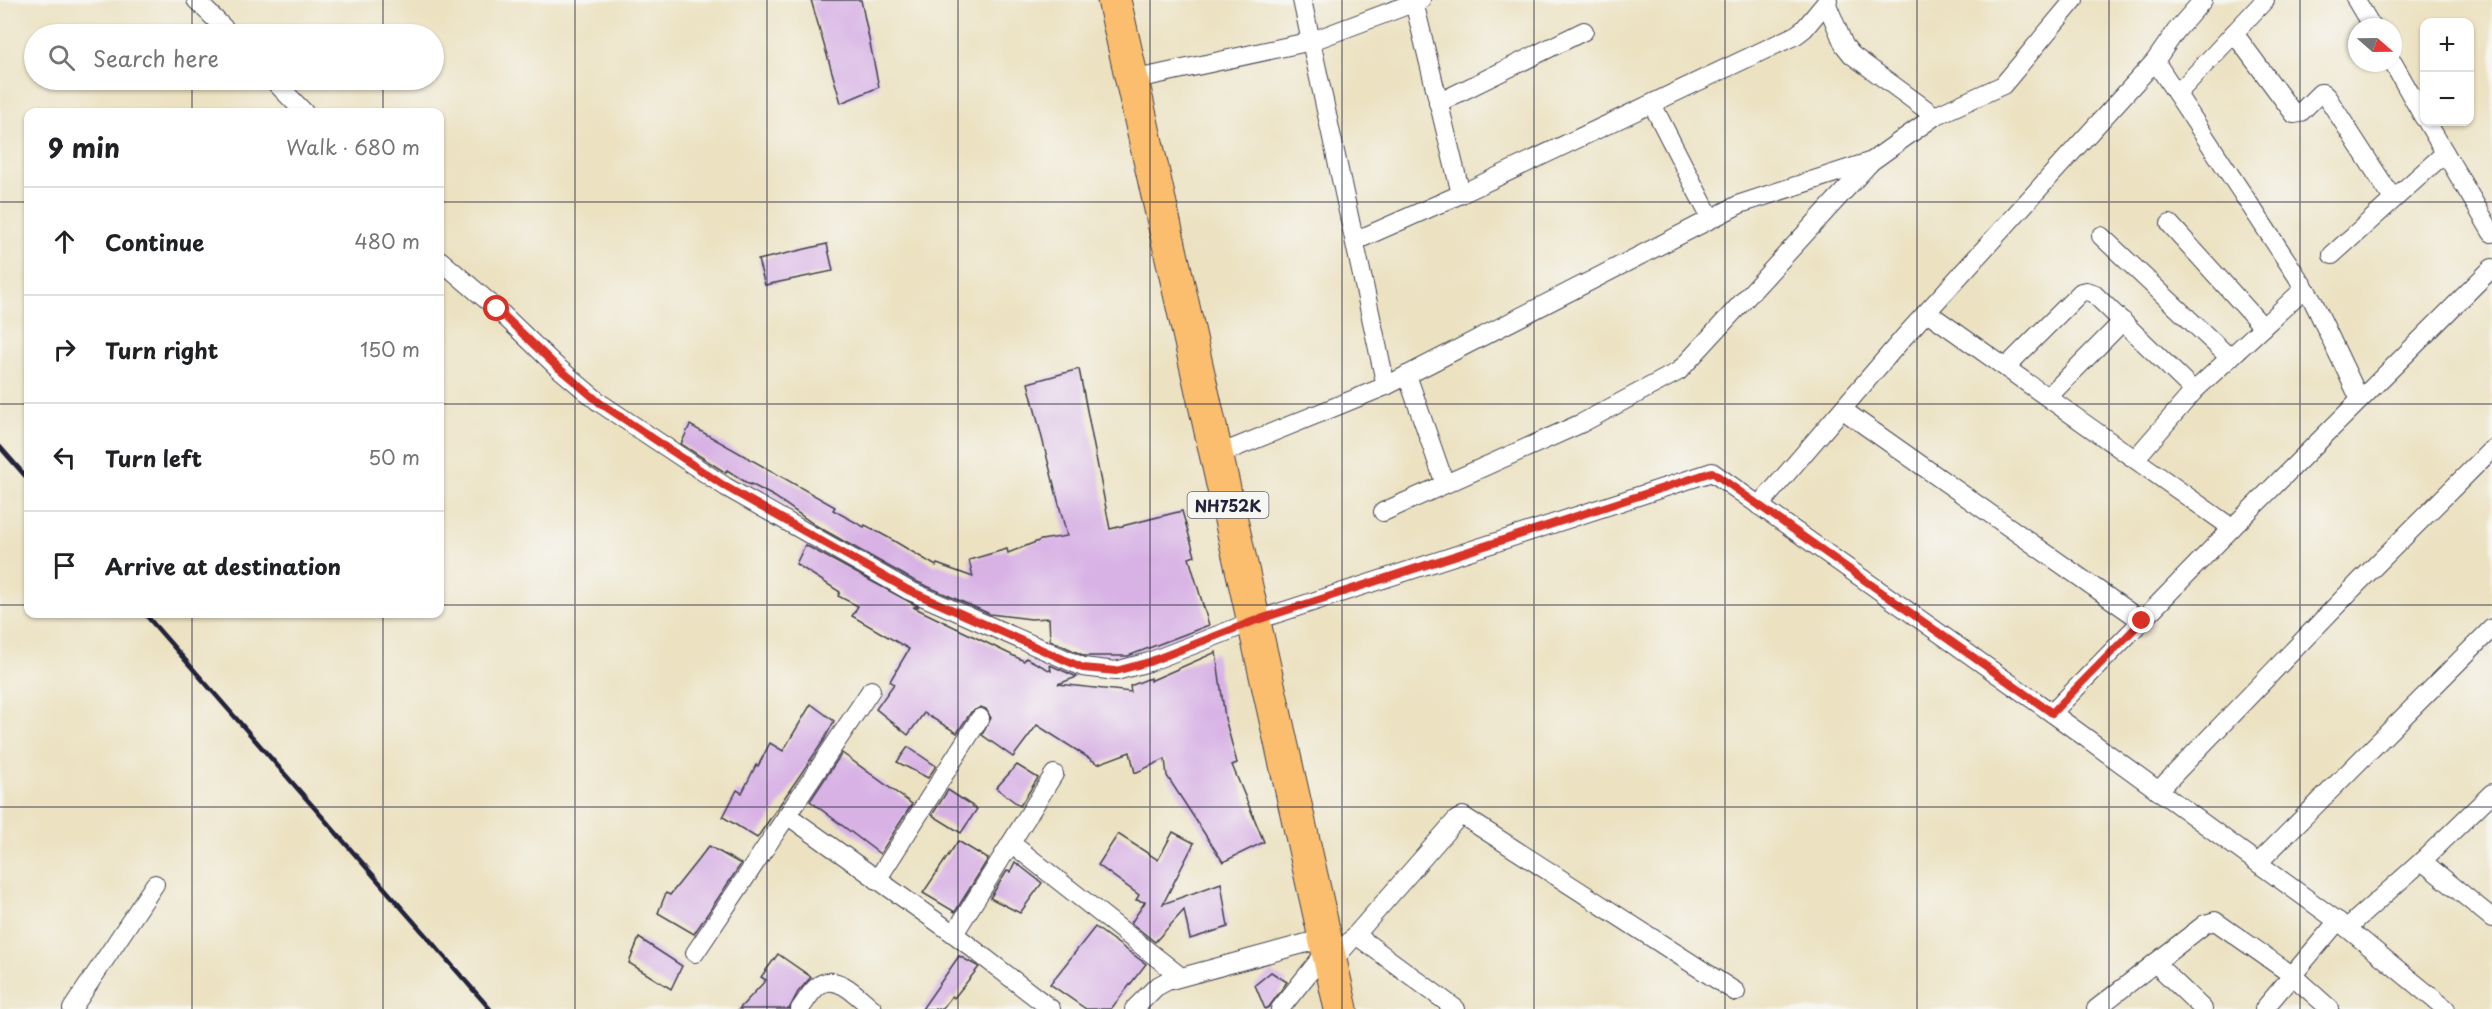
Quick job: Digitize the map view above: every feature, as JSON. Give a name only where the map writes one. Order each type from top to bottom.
[{"type":"highway","name":"NH752K","points":[[1114,0],[1254,621],[1335,946],[1341,1009]]},
{"type":"street","points":[[196,0],[220,24]]},
{"type":"street","points":[[1302,0],[1386,386]]},
{"type":"street","points":[[1383,512],[1582,423],[1679,371],[1872,161],[1935,116],[2003,85],[2074,0]]},
{"type":"street","points":[[1759,506],[1927,312],[2155,61],[2176,31],[2203,0]]},
{"type":"street","points":[[2177,94],[2265,0]]},
{"type":"street","points":[[2356,0],[2367,18]]},
{"type":"street","points":[[1132,80],[1312,41],[1417,1],[1438,104],[1461,194]]},
{"type":"street","points":[[1355,241],[1461,194],[1796,35],[1804,29],[1827,1],[1848,50],[1935,116]]},
{"type":"street","points":[[1438,104],[1584,31]]},
{"type":"street","points":[[2234,33],[2294,114],[2300,113],[2320,93],[2327,97],[2393,199]]},
{"type":"street","points":[[2155,61],[2305,288],[2360,400]]},
{"type":"street","points":[[2398,72],[2420,110]]},
{"type":"street","points":[[283,90],[300,108]]},
{"type":"street","points":[[1652,104],[1711,219]]},
{"type":"street","points":[[2429,126],[2492,233]]},
{"type":"street","points":[[2332,255],[2445,153]]},
{"type":"street","points":[[1217,455],[1386,386],[1740,204],[1872,161]]},
{"type":"street","points":[[2170,224],[2263,327]]},
{"type":"street","points":[[2101,236],[2230,358]]},
{"type":"street","points":[[444,263],[600,403],[726,487],[908,590],[1083,668],[1116,671],[1149,662],[1254,621],[1712,472],[2052,713],[2342,924],[2446,1009]]},
{"type":"street","points":[[2052,713],[2232,528],[2492,268]]},
{"type":"street","points":[[2135,459],[2194,391],[2305,288]]},
{"type":"street","points":[[2006,368],[2081,292],[2086,291],[2093,293],[2194,391]]},
{"type":"street","points":[[1927,312],[2232,528]]},
{"type":"street","points":[[2048,397],[2122,321]]},
{"type":"street","points":[[1407,375],[1445,484]]},
{"type":"street","points":[[1843,410],[2142,621]]},
{"type":"street","points":[[2158,791],[2360,581],[2492,449]]},
{"type":"street","points":[[2258,863],[2492,628]]},
{"type":"street","points":[[694,953],[871,690]]},
{"type":"street","points":[[877,880],[980,718]]},
{"type":"street","points":[[954,934],[1054,774]]},
{"type":"street","points":[[2264,1009],[2292,975],[2342,924],[2422,861],[2492,793]]},
{"type":"street","points":[[787,815],[954,934],[1052,1009]]},
{"type":"street","points":[[1280,1009],[1335,946],[1456,820],[1463,816],[1736,992]]},
{"type":"street","points":[[1011,843],[1180,976]]},
{"type":"street","points":[[2422,861],[2492,918]]},
{"type":"street","points":[[72,1009],[155,884]]},
{"type":"street","points":[[2096,1009],[2205,924],[2215,921],[2292,975],[2330,1009]]},
{"type":"street","points":[[1134,1009],[1156,987],[1180,976],[1335,946],[1456,1009]]},
{"type":"street","points":[[2155,963],[2203,1009]]},
{"type":"street","points":[[800,1009],[819,984],[828,981],[843,986],[873,1009]]},
{"type":"building","points":[[811,0],[861,0],[879,87],[841,103]]},
{"type":"building","points":[[827,244],[833,271],[765,285],[758,260]]},
{"type":"building","points":[[1079,369],[1110,529],[1182,511],[1195,556],[1189,558],[1209,625],[1128,656],[1085,656],[1050,640],[1049,618],[1031,619],[990,614],[913,580],[815,525],[775,497],[727,470],[726,473],[681,444],[690,425],[835,507],[833,510],[889,538],[936,566],[937,564],[973,577],[969,560],[1007,549],[1008,553],[1041,540],[1067,536],[1028,383]]},
{"type":"building","points":[[805,545],[919,607],[913,607],[1024,661],[1026,658],[1051,671],[1050,665],[1077,677],[1058,684],[1131,692],[1130,686],[1150,678],[1150,681],[1216,652],[1225,718],[1237,763],[1232,765],[1264,842],[1223,862],[1167,776],[1165,759],[1135,773],[1130,752],[1098,764],[1037,725],[1013,757],[982,735],[991,718],[986,709],[981,707],[971,712],[957,733],[924,713],[908,735],[876,709],[894,684],[890,681],[909,649],[852,616],[858,606],[838,596],[840,592],[796,564]]},
{"type":"building","points":[[811,704],[834,721],[824,740],[757,838],[723,817],[737,790],[742,793],[770,743],[783,751]]},
{"type":"building","points":[[908,747],[936,766],[928,778],[897,762]]},
{"type":"building","points":[[842,753],[912,804],[880,854],[810,801]]},
{"type":"building","points":[[1017,765],[1038,778],[1020,806],[996,788]]},
{"type":"building","points":[[948,790],[977,809],[961,833],[932,815]]},
{"type":"building","points":[[1173,832],[1194,843],[1163,904],[1221,883],[1228,927],[1190,939],[1184,910],[1155,942],[1131,923],[1145,902],[1136,900],[1139,895],[1098,865],[1118,834],[1158,860]]},
{"type":"building","points":[[958,841],[988,859],[955,912],[923,893]]},
{"type":"building","points":[[709,846],[741,864],[694,934],[658,913],[666,893],[670,895]]},
{"type":"building","points":[[1015,862],[1042,883],[1020,913],[990,898]]},
{"type":"building","points":[[1095,927],[1146,964],[1111,1009],[1086,1009],[1050,984]]},
{"type":"building","points":[[639,938],[682,966],[671,989],[629,963]]},
{"type":"building","points":[[778,954],[811,977],[798,992],[789,1009],[739,1009],[766,980],[761,977]]},
{"type":"building","points":[[959,956],[979,967],[942,1009],[922,1009]]},
{"type":"building","points":[[1271,972],[1287,982],[1269,1007],[1265,1009],[1255,985]]},
{"type":"railway","points":[[0,447],[24,474]]},
{"type":"railway","points":[[148,618],[490,1009]]},
{"type":"route","points":[[497,309],[555,365],[600,403],[726,487],[908,590],[1083,668],[1116,671],[1149,662],[1254,621],[1712,472],[2052,713],[2142,621]]}]
